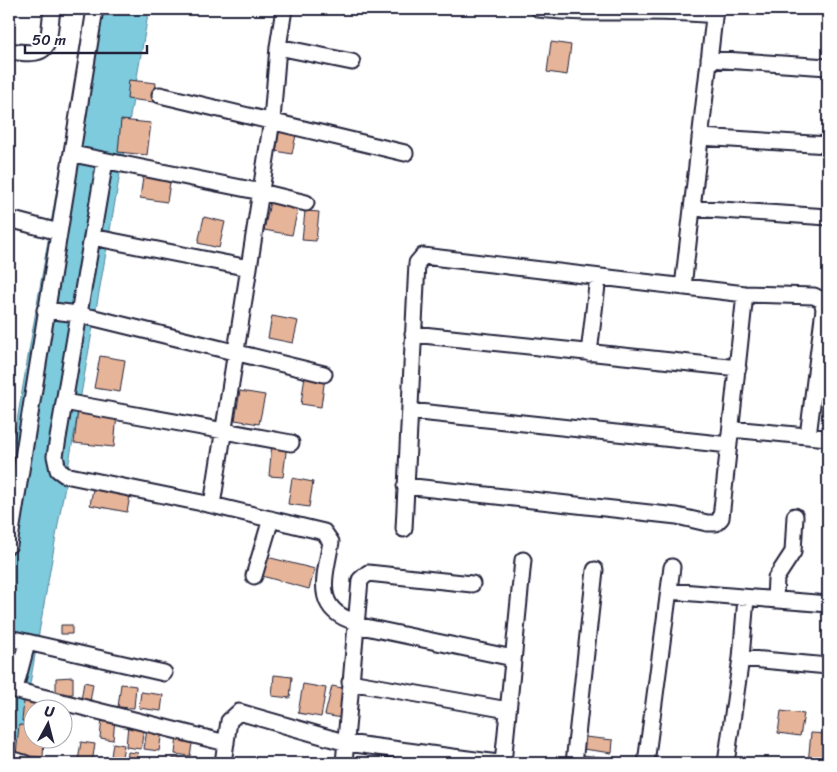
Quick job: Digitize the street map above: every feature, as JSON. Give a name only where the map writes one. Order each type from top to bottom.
[{"type":"street","points":[[9,51],[32,54],[42,51],[47,46],[52,9]]},
{"type":"street","points":[[9,545],[52,311],[59,232],[75,155],[95,9]]},
{"type":"street","points":[[212,505],[272,120],[278,46],[284,9]]},
{"type":"street","points":[[539,9],[714,12],[683,287]]},
{"type":"street","points":[[278,46],[352,62]]},
{"type":"street","points":[[709,60],[828,68]]},
{"type":"street","points":[[160,95],[405,153]]},
{"type":"street","points":[[700,136],[828,145]]},
{"type":"street","points":[[75,155],[261,192],[306,203]]},
{"type":"street","points":[[103,160],[55,456],[58,470],[65,475],[212,505],[324,532],[328,535],[331,542],[323,589],[332,611],[341,618],[356,624],[513,658]]},
{"type":"street","points":[[692,208],[828,217]]},
{"type":"street","points":[[9,219],[59,232]]},
{"type":"street","points":[[92,237],[249,268]]},
{"type":"street","points":[[404,529],[417,264],[423,256],[745,294],[814,296],[822,300],[824,309],[808,436]]},
{"type":"street","points":[[589,352],[598,277]]},
{"type":"street","points":[[406,486],[677,516],[716,523],[721,518],[745,294]]},
{"type":"street","points":[[52,311],[77,314],[324,374]]},
{"type":"street","points":[[413,334],[738,368]]},
{"type":"street","points":[[64,402],[291,444]]},
{"type":"street","points":[[410,411],[730,445]]},
{"type":"street","points":[[731,429],[828,438]]},
{"type":"street","points":[[775,600],[776,578],[793,552],[795,516]]},
{"type":"street","points":[[254,576],[271,519]]},
{"type":"street","points":[[503,763],[523,560]]},
{"type":"street","points":[[646,763],[672,567]]},
{"type":"street","points":[[574,763],[596,570]]},
{"type":"street","points":[[344,763],[360,580],[368,573],[472,584]]},
{"type":"street","points":[[669,591],[828,604]]},
{"type":"street","points":[[726,763],[741,658],[746,598]]},
{"type":"street","points":[[164,673],[19,641],[16,684],[18,691],[226,743]]},
{"type":"street","points":[[741,658],[828,666]]},
{"type":"street","points":[[350,682],[508,710]]},
{"type":"street","points":[[223,763],[229,721],[239,712],[382,756],[498,763]]},
{"type":"street","points":[[9,759],[24,763]]},
{"type":"water","points":[[88,9],[149,9],[27,700],[22,700],[22,729],[16,763],[9,763],[9,467]]},
{"type":"building","points":[[551,42],[571,45],[567,75],[547,72]]},
{"type":"building","points":[[129,80],[156,83],[154,102],[127,99]]},
{"type":"building","points":[[121,120],[151,123],[147,155],[118,152]]},
{"type":"building","points":[[280,127],[297,130],[292,154],[276,151]]},
{"type":"building","points":[[144,171],[171,176],[167,202],[140,198]]},
{"type":"building","points":[[271,198],[299,204],[292,235],[264,230]]},
{"type":"building","points":[[305,211],[319,212],[316,241],[302,240]]},
{"type":"building","points":[[204,217],[225,222],[219,248],[198,243]]},
{"type":"building","points":[[272,316],[298,321],[293,343],[268,338]]},
{"type":"building","points":[[100,356],[125,360],[120,392],[94,388]]},
{"type":"building","points":[[305,375],[325,377],[321,407],[301,404]]},
{"type":"building","points":[[240,391],[265,395],[259,424],[235,420]]},
{"type":"building","points":[[78,410],[117,414],[114,447],[74,443]]},
{"type":"building","points":[[9,426],[14,427],[10,451],[9,451]]},
{"type":"building","points":[[272,443],[287,444],[283,477],[269,476]]},
{"type":"building","points":[[292,478],[313,482],[309,507],[288,504]]},
{"type":"building","points":[[94,484],[131,491],[127,512],[90,505]]},
{"type":"building","points":[[267,557],[315,569],[309,589],[262,576]]},
{"type":"building","points":[[61,625],[72,625],[72,634],[61,634]]},
{"type":"building","points":[[274,675],[292,677],[290,698],[272,696]]},
{"type":"building","points":[[73,677],[73,694],[56,695],[56,678]]},
{"type":"building","points":[[84,682],[93,684],[90,702],[81,700]]},
{"type":"building","points":[[121,684],[136,686],[134,708],[118,707]]},
{"type":"building","points":[[303,684],[326,688],[321,717],[298,713]]},
{"type":"building","points":[[332,686],[348,689],[341,718],[325,715]]},
{"type":"building","points":[[141,692],[163,695],[161,711],[139,708]]},
{"type":"building","points":[[781,711],[804,714],[800,736],[778,733]]},
{"type":"building","points":[[102,718],[115,719],[113,740],[100,738]]},
{"type":"building","points":[[128,724],[144,726],[141,749],[126,747]]},
{"type":"building","points":[[19,725],[22,725],[22,750],[43,750],[43,757],[16,755]]},
{"type":"building","points":[[147,729],[162,731],[159,751],[144,749]]},
{"type":"building","points":[[811,733],[828,734],[828,763],[808,763]]},
{"type":"building","points":[[177,736],[193,738],[190,756],[175,754]]},
{"type":"building","points":[[585,737],[613,740],[612,753],[583,749]]},
{"type":"building","points":[[81,742],[95,744],[92,763],[78,761]]},
{"type":"building","points":[[113,743],[124,745],[121,763],[110,763]]},
{"type":"building","points":[[128,752],[138,753],[136,763],[127,763]]},
{"type":"building","points":[[583,755],[610,758],[609,763],[582,763]]},
{"type":"building","points":[[173,758],[190,760],[189,763],[172,763]]},
{"type":"building","points":[[763,759],[778,761],[778,763],[762,763]]},
{"type":"building","points":[[735,760],[748,762],[748,763],[734,763]]},
{"type":"building","points":[[617,761],[640,763],[617,763]]},
{"type":"building","points":[[659,761],[672,761],[672,763],[659,763]]}]
